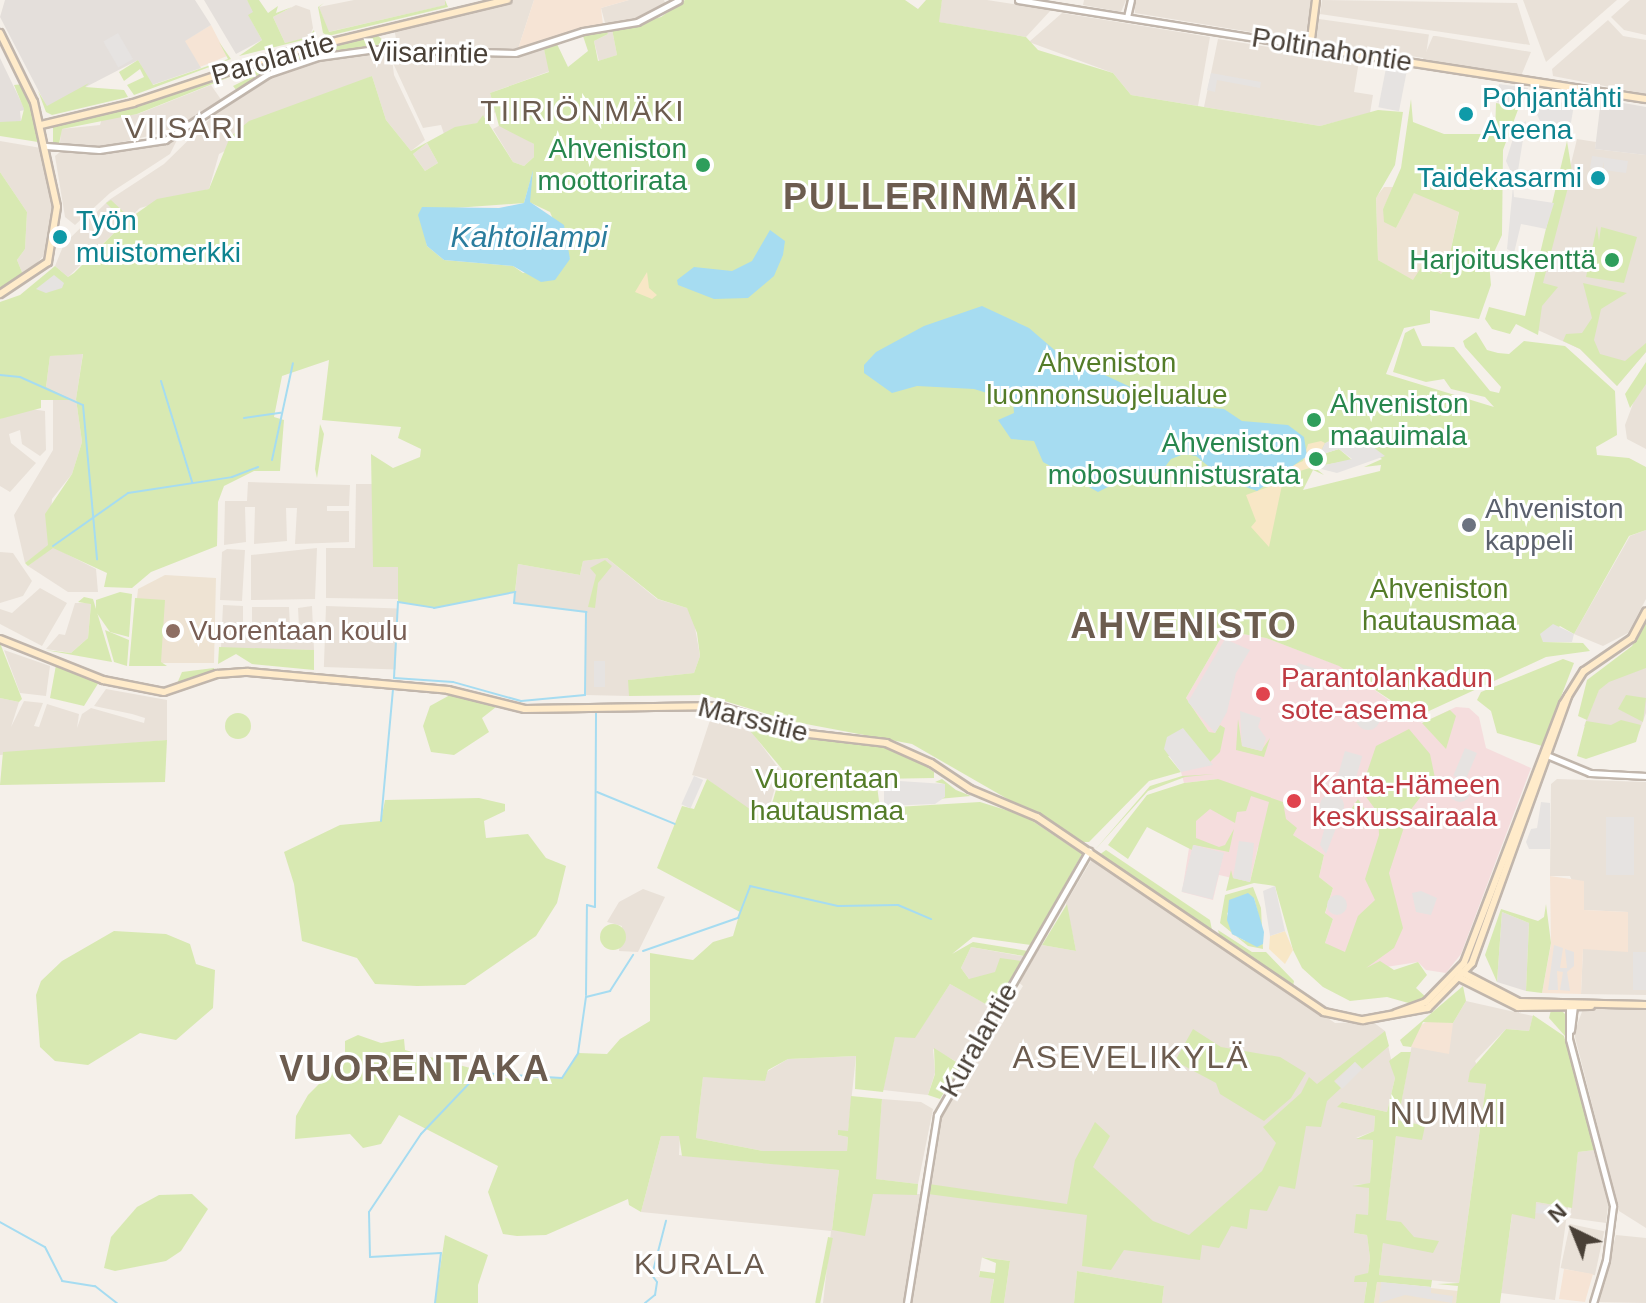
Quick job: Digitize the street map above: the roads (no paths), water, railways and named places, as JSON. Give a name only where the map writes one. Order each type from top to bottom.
[{"type":"main road","name":"Parolantie","points":[[41,125],[133,103],[278,55],[507,0]]},
{"type":"main road","points":[[1310,47],[1316,0]]},
{"type":"main road","points":[[0,33],[41,125],[57,207],[54,242],[44,266],[0,294]]},
{"type":"main road","name":"Poltinahontie","points":[[1310,47],[1646,99]]},
{"type":"main road","points":[[1646,612],[1632,638],[1591,665],[1568,696],[1478,950],[1460,975],[1519,1002],[1646,1005]]},
{"type":"main road","name":"Marssitie","points":[[0,639],[103,680],[164,692],[240,671],[448,690],[525,709],[719,706],[809,734],[901,748],[970,789],[1037,817],[1324,1012],[1353,1019],[1393,1015],[1426,1002],[1460,975]]},
{"type":"street","name":"Viisarintie","points":[[46,146],[108,150],[165,140],[268,74],[318,57],[375,49],[515,53],[583,31],[637,22],[679,0]]},
{"type":"street","name":"Poltinahontie","points":[[1018,0],[1310,47]]},
{"type":"street","points":[[1127,17],[1131,0]]},
{"type":"street","points":[[1547,758],[1590,773],[1646,776]]},
{"type":"street","name":"Kuralantie","points":[[907,1303],[931,1132],[941,1107],[1089,851]]},
{"type":"street","points":[[1572,1004],[1572,1047],[1613,1206],[1606,1260],[1593,1303]]},
{"type":"water","name":"Kahtoilampi","points":[[533,170],[530,202],[564,225],[570,259],[555,280],[541,282],[513,266],[444,260],[427,246],[418,215],[422,207],[499,208],[524,203]]},
{"type":"water","points":[[770,230],[785,241],[783,255],[774,276],[748,298],[714,299],[678,285],[677,280],[694,267],[732,271],[752,261]]},
{"type":"water","points":[[982,306],[1029,328],[1058,353],[1141,392],[1187,406],[1224,409],[1242,421],[1288,425],[1304,437],[1307,456],[1257,491],[1224,479],[1196,456],[1184,454],[1171,459],[1161,472],[1128,477],[1098,492],[1043,462],[1034,441],[1011,439],[998,420],[1014,413],[1013,401],[974,389],[917,386],[892,393],[864,373],[864,365],[876,352],[924,326]]},
{"type":"water","points":[[1248,893],[1254,898],[1264,932],[1263,944],[1257,947],[1232,934],[1227,920],[1229,900]]},
{"type":"waterway","points":[[272,460],[293,363]]},
{"type":"waterway","points":[[0,375],[20,377],[83,405],[97,559]]},
{"type":"waterway","points":[[161,381],[192,482]]},
{"type":"waterway","points":[[244,418],[281,413]]},
{"type":"waterway","points":[[53,546],[128,493],[232,477],[258,467]]},
{"type":"waterway","points":[[515,592],[514,603],[586,612],[585,695],[521,701],[453,682],[394,678],[398,602],[434,608],[515,592]]},
{"type":"waterway","points":[[381,821],[393,688]]},
{"type":"waterway","points":[[586,995],[587,905],[595,907],[596,711]]},
{"type":"waterway","points":[[597,792],[675,824]]},
{"type":"waterway","points":[[643,951],[738,918],[750,886],[838,906],[898,905],[931,919]]},
{"type":"waterway","points":[[435,1303],[441,1253],[370,1257],[369,1212],[421,1134],[479,1073],[562,1078],[578,1053],[586,997],[610,991],[633,955]]},
{"type":"waterway","points":[[645,1303],[655,1295],[657,1282],[652,1275],[666,1221]]},
{"type":"waterway","points":[[0,1222],[45,1247],[62,1281],[95,1286],[117,1303]]},
{"type":"place","name":"Pohjantähti Areena","points":[[1466,114]]},
{"type":"place","name":"Ahveniston moottorirata","points":[[703,165]]},
{"type":"place","name":"Taidekasarmi","points":[[1598,178]]},
{"type":"place","name":"Työn muistomerkki","points":[[60,237]]},
{"type":"place","name":"Harjoituskenttä","points":[[1612,260]]},
{"type":"place","name":"Ahveniston maauimala","points":[[1314,420]]},
{"type":"place","name":"Ahveniston mobosuunnistusrata","points":[[1316,459]]},
{"type":"place","name":"Ahveniston kappeli","points":[[1469,525]]},
{"type":"place","name":"Vuorentaan koulu","points":[[173,631]]},
{"type":"place","name":"Parantolankadun sote-asema","points":[[1263,694]]},
{"type":"place","name":"Kanta-Hämeen keskussairaala","points":[[1294,801]]},
{"type":"district","name":"TIIRIÖNMÄKI","points":[[583,111]]},
{"type":"district","name":"VIISARI","points":[[185,128]]},
{"type":"district","name":"PULLERINMÄKI","points":[[931,197]]},
{"type":"district","name":"AHVENISTO","points":[[1184,626]]},
{"type":"district","name":"ASEVELIKYLÄ","points":[[1131,1057]]},
{"type":"district","name":"VUORENTAKA","points":[[415,1069]]},
{"type":"district","name":"NUMMI","points":[[1449,1113]]},
{"type":"district","name":"KURALA","points":[[700,1264]]},
{"type":"park label","name":"Ahveniston luonnonsuojelualue","points":[[1107,379]]},
{"type":"park label","name":"Ahveniston hautausmaa","points":[[1439,605]]},
{"type":"park label","name":"Vuorentaan hautausmaa","points":[[827,795]]}]
